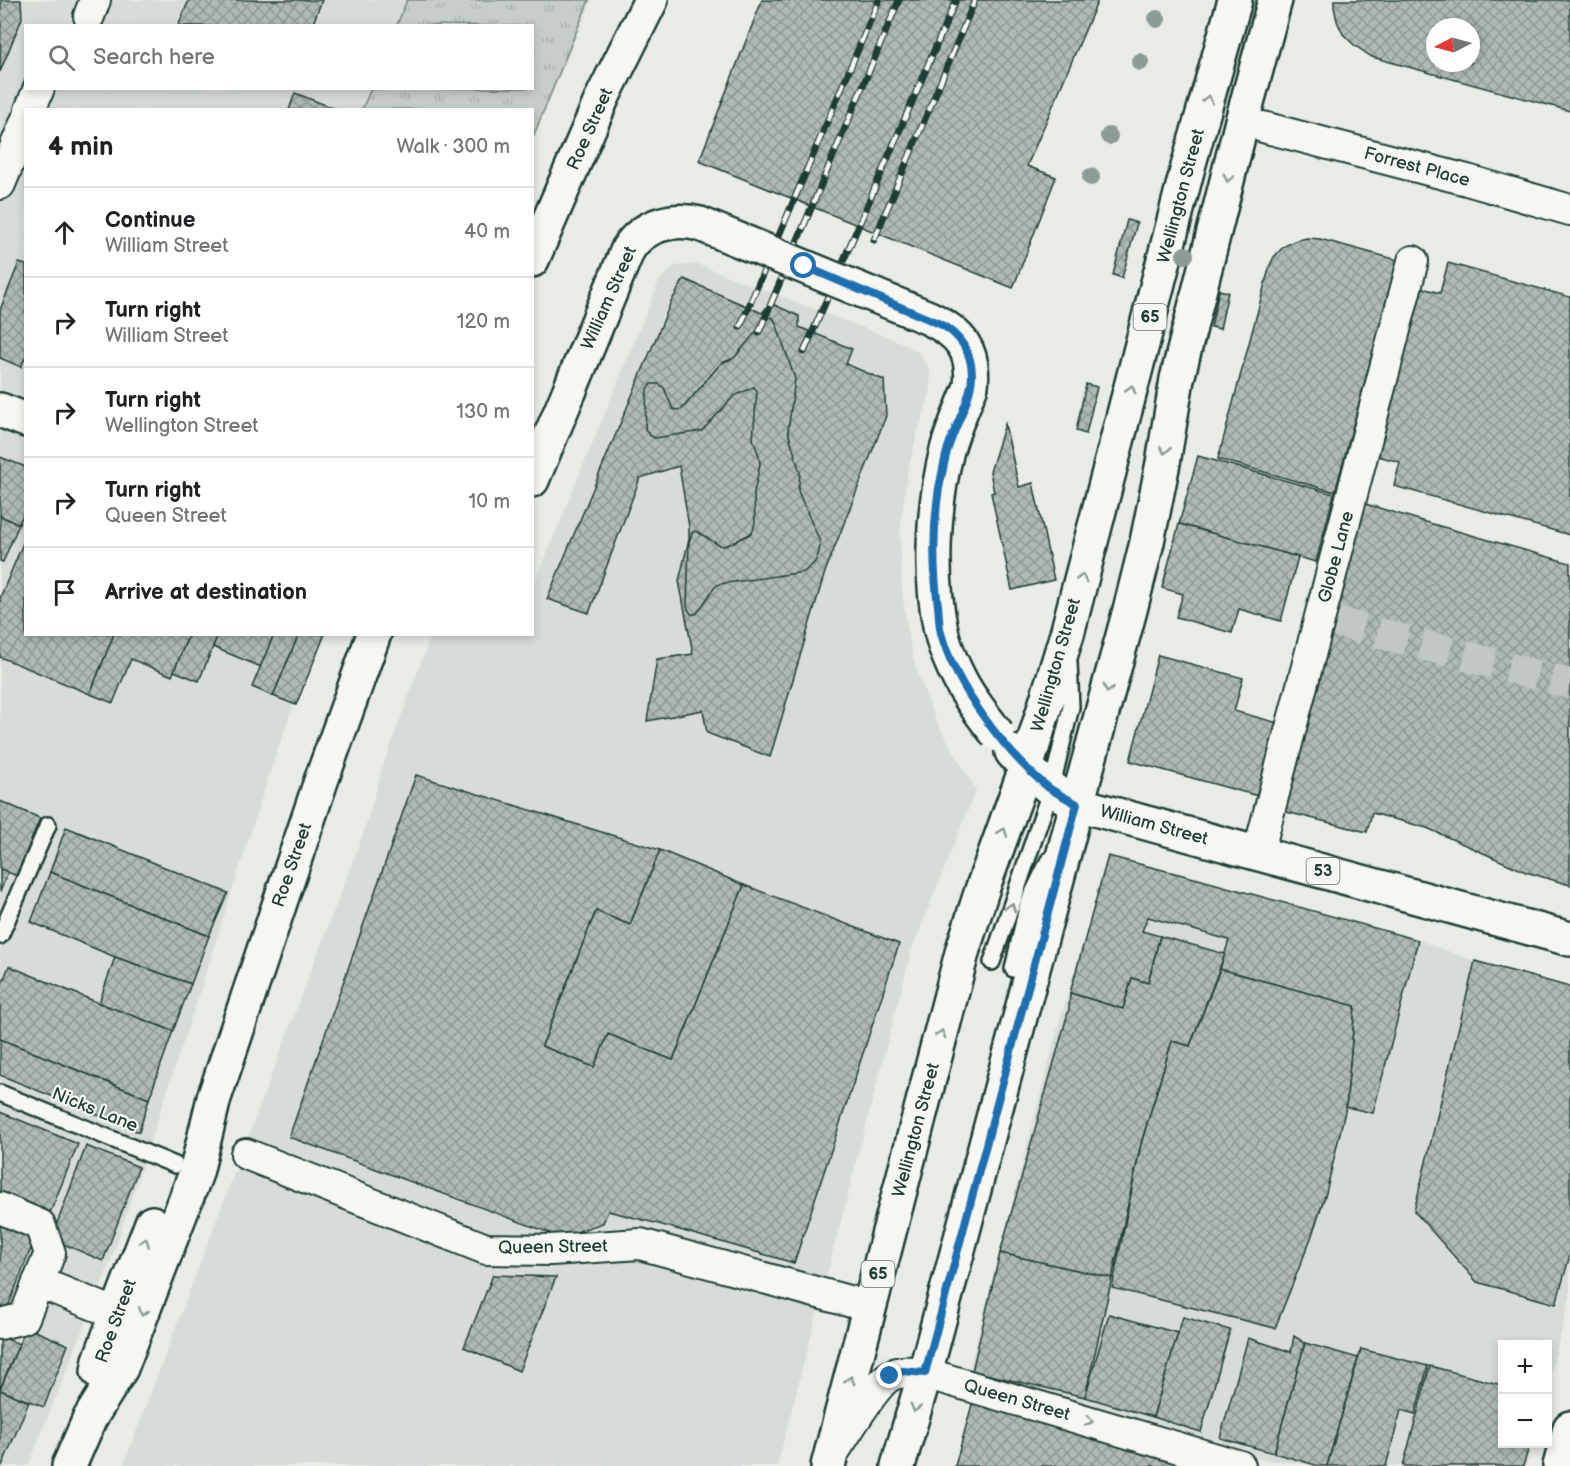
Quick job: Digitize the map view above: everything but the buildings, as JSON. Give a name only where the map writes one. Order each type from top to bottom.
[{"type":"main road","name":"Roe Street","points":[[534,255],[603,96],[651,0]]},
{"type":"main road","name":"Wellington Street","points":[[829,1461],[963,949],[1026,768],[1067,634],[1188,167],[1235,0]]},
{"type":"main road","name":"65","points":[[898,1466],[925,1373],[1064,797],[1130,610],[1147,542],[1177,380],[1275,0]]},
{"type":"main road","name":"William Street","points":[[534,475],[628,249],[638,236],[658,225],[679,221],[700,224],[940,324],[951,330],[964,345],[972,366],[971,386],[948,448],[939,489],[934,535],[935,587],[941,633],[962,685],[998,735],[1026,768],[1064,797],[1258,854],[1570,939]]},
{"type":"main road","points":[[0,410],[24,419]]},
{"type":"main road","name":"Roe Street","points":[[69,1466],[90,1418],[121,1368],[196,1173],[214,1098],[321,781],[373,636]]},
{"type":"main road","name":"Roe Street","points":[[90,1418],[100,1360],[117,1314],[175,1165],[214,1098]]},
{"type":"main road","points":[[1560,1466],[1570,1428]]},
{"type":"street","points":[[31,108],[38,90]]},
{"type":"street","points":[[0,184],[24,126]]},
{"type":"street","name":"Forrest Place","points":[[1263,127],[1467,180],[1570,210]]},
{"type":"street","name":"Globe Lane","points":[[1258,854],[1327,619],[1413,261]]},
{"type":"street","name":"Queen Street","points":[[246,1154],[486,1249],[551,1250],[640,1244],[870,1307]]},
{"type":"street","points":[[0,1208],[40,1225],[50,1253],[24,1318],[0,1324]]},
{"type":"street","points":[[38,1282],[117,1314]]},
{"type":"street","name":"Queen Street","points":[[829,1461],[872,1394],[890,1376],[903,1371],[925,1373],[1240,1466]]},
{"type":"lane","points":[[1012,969],[1028,903],[1064,797],[1071,707],[1067,634]]},
{"type":"lane","points":[[992,962],[1064,797]]},
{"type":"lane","points":[[0,936],[48,825]]},
{"type":"lane","name":"Nicks Lane","points":[[0,1093],[175,1165]]},
{"type":"shaded area","points":[[0,0],[592,0],[534,137],[534,108],[24,108],[24,636],[318,636],[270,772],[111,1261],[28,1466],[0,1466]]},
{"type":"shaded area","points":[[697,264],[903,343],[919,353],[930,370],[931,391],[908,470],[900,530],[902,589],[908,634],[916,668],[935,719],[976,790],[912,949],[777,1466],[123,1466],[364,831],[383,766],[431,636],[534,636],[534,585],[660,279],[675,266]]},
{"type":"shaded area","points":[[1108,856],[1418,940],[1475,961],[1570,987],[1570,1297],[1552,1368],[1552,1340],[1498,1340],[1498,1448],[1531,1448],[1526,1466],[1313,1466],[1241,1457],[968,1373],[1056,1034]]},
{"type":"green space","points":[[407,0],[589,0],[534,135],[534,108],[362,108],[371,90],[534,90],[534,24],[397,24]]},
{"type":"tunnel","points":[[1334,621],[1570,684]]},
{"type":"railway","points":[[740,327],[879,0]]},
{"type":"railway","points":[[759,332],[899,0]]},
{"type":"railway","points":[[804,352],[956,0]]},
{"type":"railway","points":[[874,240],[975,0]]},
{"type":"route","points":[[804,266],[929,318],[951,330],[964,345],[972,366],[971,386],[948,448],[939,489],[934,535],[935,587],[941,633],[962,685],[1004,743],[1026,768],[1051,789],[1077,804],[925,1373],[903,1371],[890,1376]]}]
